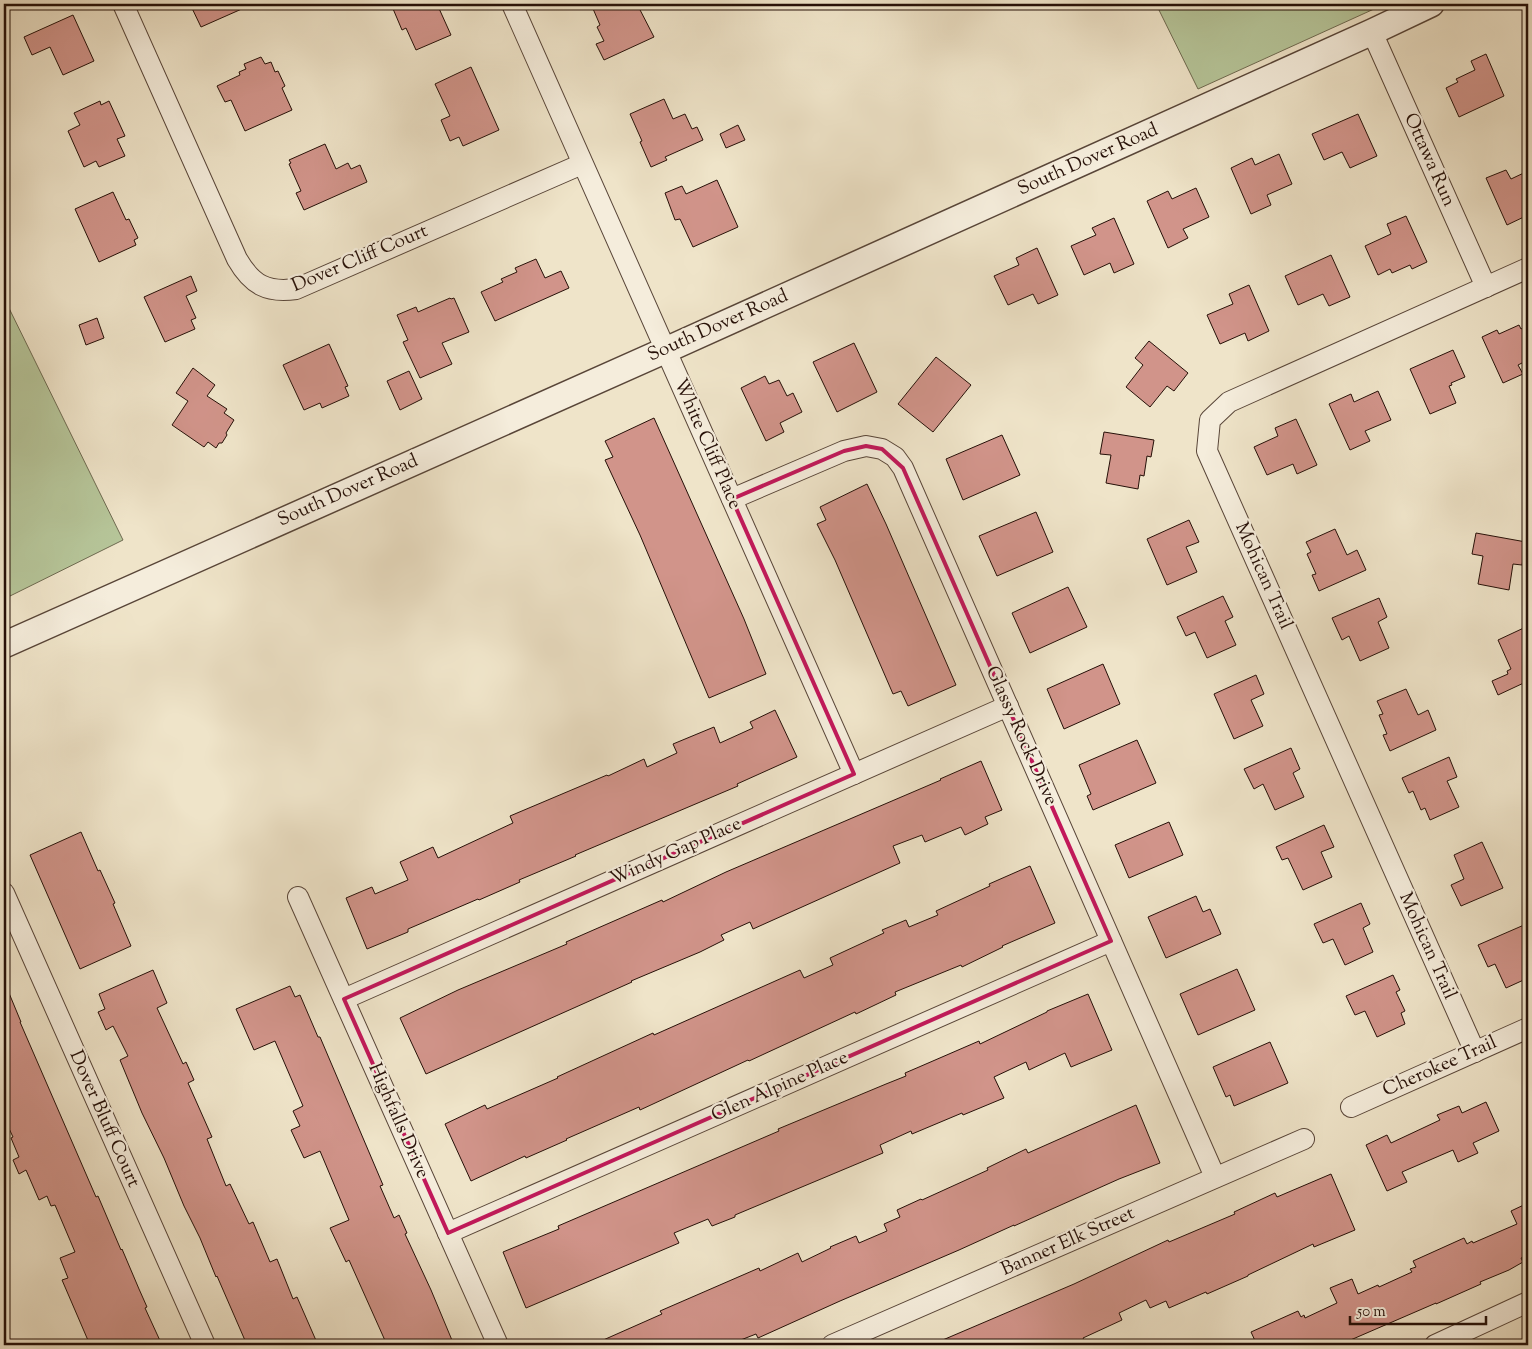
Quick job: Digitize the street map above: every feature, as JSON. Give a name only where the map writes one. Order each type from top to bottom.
[{"type":"street","name":"Dover Cliff Court","points":[[123,4],[237,259],[244,272],[260,286],[283,291],[296,289],[582,164]]},
{"type":"street","name":"White Cliff Place","points":[[512,4],[854,774]]},
{"type":"street","name":"South Dover Road","points":[[4,645],[666,350],[1431,4]]},
{"type":"street","name":"Ottawa Run","points":[[1372,32],[1486,287]]},
{"type":"street","name":"Mohican Trail","points":[[1475,1052],[1207,451],[1210,420],[1228,402],[1528,268]]},
{"type":"street","name":"Glassy Rock Drive","points":[[732,500],[844,451],[866,446],[882,449],[895,457],[903,468],[1216,1177]]},
{"type":"street","name":"Windy Gap Place","points":[[344,999],[1008,706]]},
{"type":"street","name":"Dover Bluff Court","points":[[4,893],[205,1345]]},
{"type":"street","name":"Highfalls Drive","points":[[298,897],[498,1345]]},
{"type":"street","name":"Glen Alpine Place","points":[[448,1233],[1111,941]]},
{"type":"street","name":"Cherokee Trail","points":[[1351,1107],[1528,1028]]},
{"type":"street","name":"Banner Elk Street","points":[[832,1345],[1304,1139]]},
{"type":"street","points":[[1436,1345],[1528,1302]]},
{"type":"highlighted area","points":[[866,446],[882,449],[903,468],[1111,941],[448,1233],[344,999],[854,774],[732,499],[844,451]]},
{"type":"green space","points":[[1156,4],[1385,4],[1198,89]]},
{"type":"green space","points":[[4,298],[123,540],[4,599]]},
{"type":"building","points":[[190,4],[253,4],[201,27]]},
{"type":"building","points":[[391,4],[437,4],[451,35],[416,50],[406,28],[402,30]]},
{"type":"building","points":[[591,4],[637,4],[654,37],[604,60],[596,44],[604,41],[597,27],[600,25]]},
{"type":"building","points":[[73,15],[94,61],[63,75],[50,47],[32,55],[24,37]]},
{"type":"building","points":[[1486,54],[1504,96],[1459,117],[1446,88],[1458,82],[1456,79],[1475,70],[1471,61]]},
{"type":"building","points":[[261,57],[265,64],[271,62],[275,72],[278,71],[285,86],[282,88],[292,110],[245,131],[231,100],[225,102],[217,86],[240,75],[239,72],[246,69],[244,64]]},
{"type":"building","points":[[471,67],[499,130],[463,146],[459,137],[450,141],[441,120],[450,116],[435,84]]},
{"type":"building","points":[[664,99],[673,119],[685,114],[692,129],[697,127],[703,140],[665,157],[667,160],[651,167],[630,114]]},
{"type":"building","points":[[100,101],[101,105],[109,101],[125,136],[117,139],[125,156],[99,167],[96,161],[84,167],[68,131],[80,125],[74,113]]},
{"type":"building","points":[[1358,114],[1377,156],[1350,168],[1342,152],[1324,160],[1312,134]]},
{"type":"building","points":[[738,125],[745,140],[726,148],[720,134]]},
{"type":"building","points":[[325,144],[336,169],[348,163],[351,169],[360,165],[367,182],[304,210],[296,193],[301,191],[289,160]]},
{"type":"building","points":[[1279,154],[1292,184],[1267,195],[1271,205],[1251,214],[1231,168],[1252,158],[1255,165]]},
{"type":"building","points":[[1506,170],[1511,179],[1528,171],[1528,215],[1507,225],[1486,178]]},
{"type":"building","points":[[717,180],[738,227],[693,247],[680,219],[675,220],[665,193],[682,186],[686,194]]},
{"type":"building","points":[[1196,188],[1209,217],[1183,229],[1188,238],[1168,248],[1147,201],[1168,191],[1172,199]]},
{"type":"building","points":[[113,192],[126,220],[129,219],[138,238],[134,240],[136,245],[99,262],[75,209]]},
{"type":"building","points":[[1406,216],[1427,262],[1412,269],[1410,265],[1392,273],[1390,269],[1378,275],[1365,246],[1391,234],[1387,224]]},
{"type":"building","points":[[1114,218],[1134,264],[1114,273],[1110,263],[1084,275],[1071,246],[1096,235],[1092,228]]},
{"type":"building","points":[[1037,248],[1058,295],[1038,304],[1033,294],[1008,305],[994,276],[1019,265],[1016,258]]},
{"type":"building","points":[[1331,255],[1350,297],[1329,306],[1323,294],[1298,305],[1285,276]]},
{"type":"building","points":[[536,259],[545,278],[561,271],[569,288],[495,321],[481,292],[503,282],[501,279],[517,272],[515,268]]},
{"type":"building","points":[[191,276],[197,291],[186,296],[196,318],[191,320],[195,329],[165,342],[144,297]]},
{"type":"building","points":[[1249,285],[1269,331],[1248,341],[1245,333],[1220,344],[1207,315],[1233,304],[1229,294]]},
{"type":"building","points":[[454,298],[469,332],[442,343],[452,364],[420,378],[403,342],[408,340],[397,315],[416,307],[418,312]]},
{"type":"building","points":[[97,318],[104,338],[86,345],[79,325]]},
{"type":"building","points":[[1519,325],[1521,329],[1528,325],[1528,360],[1518,365],[1523,374],[1503,383],[1482,337],[1497,330],[1499,334]]},
{"type":"building","points":[[1149,341],[1188,373],[1174,391],[1167,386],[1150,407],[1126,387],[1143,365],[1135,358]]},
{"type":"building","points":[[854,343],[877,392],[837,412],[813,362]]},
{"type":"building","points":[[329,344],[348,386],[345,387],[349,396],[322,408],[320,403],[304,410],[283,365]]},
{"type":"building","points":[[1453,350],[1465,377],[1451,383],[1452,385],[1449,386],[1456,403],[1430,414],[1410,369]]},
{"type":"building","points":[[936,357],[971,385],[933,432],[898,404]]},
{"type":"building","points":[[193,368],[215,385],[207,396],[227,409],[224,413],[234,420],[222,443],[219,443],[216,448],[208,442],[204,447],[172,425],[188,401],[176,393]]},
{"type":"building","points":[[409,371],[422,399],[400,410],[387,381]]},
{"type":"building","points":[[765,376],[769,384],[779,380],[787,396],[793,393],[802,412],[780,423],[784,432],[766,441],[741,388]]},
{"type":"building","points":[[1378,391],[1391,420],[1365,431],[1370,441],[1350,450],[1329,404],[1351,394],[1354,402]]},
{"type":"building","points":[[654,418],[744,619],[766,674],[709,698],[640,535],[605,460],[613,457],[605,441]]},
{"type":"building","points":[[1296,419],[1317,465],[1297,474],[1293,464],[1267,475],[1254,447],[1278,436],[1275,428]]},
{"type":"building","points":[[1104,432],[1154,440],[1151,457],[1147,456],[1144,476],[1140,475],[1138,489],[1106,483],[1111,455],[1100,454]]},
{"type":"building","points":[[1002,435],[1020,475],[963,500],[946,459]]},
{"type":"building","points":[[867,484],[956,685],[908,706],[901,691],[893,694],[835,560],[817,524],[826,520],[820,507]]},
{"type":"building","points":[[1036,512],[1053,552],[997,576],[979,536]]},
{"type":"building","points":[[1189,520],[1199,542],[1186,547],[1197,572],[1167,585],[1147,539]]},
{"type":"building","points":[[1335,529],[1347,555],[1357,550],[1366,570],[1319,591],[1312,575],[1316,574],[1307,554],[1311,552],[1306,542]]},
{"type":"building","points":[[1476,533],[1526,542],[1522,565],[1513,564],[1509,590],[1478,584],[1483,556],[1472,554]]},
{"type":"building","points":[[1068,587],[1087,627],[1030,653],[1012,613]]},
{"type":"building","points":[[1223,596],[1233,617],[1225,621],[1236,645],[1207,658],[1195,632],[1186,636],[1177,617]]},
{"type":"building","points":[[1379,598],[1387,617],[1378,622],[1389,648],[1360,661],[1349,636],[1342,640],[1332,618]]},
{"type":"building","points":[[1528,626],[1528,681],[1498,695],[1492,681],[1508,674],[1507,671],[1511,669],[1498,640]]},
{"type":"building","points":[[1103,664],[1120,704],[1064,729],[1047,689]]},
{"type":"building","points":[[1256,675],[1264,694],[1251,700],[1263,726],[1234,739],[1214,694]]},
{"type":"building","points":[[1406,689],[1418,715],[1428,710],[1436,730],[1390,751],[1383,735],[1387,734],[1379,715],[1383,714],[1377,701]]},
{"type":"building","points":[[775,710],[797,757],[737,784],[738,786],[575,855],[519,880],[520,882],[408,929],[408,932],[367,949],[346,898],[372,887],[375,894],[408,880],[400,862],[433,847],[438,858],[513,823],[510,816],[608,776],[644,759],[647,767],[677,753],[673,744],[714,727],[720,743],[753,728],[750,722]]},
{"type":"building","points":[[1137,740],[1156,783],[1093,810],[1087,796],[1091,794],[1079,765]]},
{"type":"building","points":[[1291,748],[1300,769],[1293,773],[1304,797],[1275,810],[1263,784],[1254,789],[1244,769]]},
{"type":"building","points":[[1449,757],[1457,777],[1447,781],[1459,807],[1430,820],[1425,808],[1421,810],[1413,791],[1409,793],[1402,778]]},
{"type":"building","points":[[981,761],[1002,810],[985,817],[988,824],[965,835],[961,827],[925,842],[922,835],[893,846],[900,863],[753,929],[750,922],[721,935],[724,940],[700,952],[631,981],[426,1074],[400,1018],[458,990],[567,944],[566,942],[662,900],[663,902],[726,872]]},
{"type":"building","points":[[1169,822],[1183,855],[1129,878],[1115,845]]},
{"type":"building","points":[[1324,825],[1334,847],[1321,852],[1332,877],[1303,890],[1288,858],[1282,860],[1276,847]]},
{"type":"building","points":[[81,832],[98,871],[100,870],[115,903],[113,904],[131,946],[80,969],[30,855]]},
{"type":"building","points":[[1482,842],[1503,888],[1461,906],[1451,885],[1464,879],[1454,855]]},
{"type":"building","points":[[1030,866],[1055,923],[1002,946],[962,967],[961,965],[895,992],[896,995],[856,1014],[855,1012],[640,1110],[639,1107],[471,1181],[445,1124],[485,1105],[487,1109],[653,1033],[654,1035],[800,970],[804,978],[833,965],[830,958],[884,933],[882,930],[906,920],[909,927],[938,915],[936,911]]},
{"type":"building","points":[[1196,896],[1203,912],[1210,909],[1221,934],[1166,958],[1148,917]]},
{"type":"building","points":[[1361,903],[1370,924],[1363,928],[1373,952],[1345,965],[1333,939],[1323,943],[1314,924]]},
{"type":"building","points":[[1524,925],[1528,934],[1528,947],[1523,949],[1528,960],[1528,978],[1506,988],[1495,964],[1488,967],[1478,945]]},
{"type":"building","points":[[1237,969],[1255,1010],[1198,1035],[1180,994]]},
{"type":"building","points":[[153,970],[167,1003],[157,1008],[183,1064],[186,1062],[194,1080],[188,1083],[212,1137],[207,1139],[226,1186],[230,1184],[249,1224],[253,1222],[270,1262],[277,1259],[293,1299],[297,1297],[318,1345],[247,1345],[142,1113],[120,1060],[128,1056],[113,1026],[106,1030],[98,1012],[105,1009],[99,994]]},
{"type":"building","points":[[1393,975],[1400,990],[1396,992],[1405,1011],[1401,1013],[1405,1024],[1377,1037],[1365,1011],[1355,1015],[1346,996]]},
{"type":"building","points":[[4,981],[20,1022],[96,1197],[98,1196],[122,1249],[162,1345],[90,1345],[62,1280],[68,1278],[60,1258],[75,1252],[55,1205],[51,1206],[47,1196],[39,1200],[26,1170],[19,1174],[13,1160],[19,1157],[11,1138],[13,1137],[4,1118]]},
{"type":"building","points":[[290,986],[295,997],[300,995],[318,1037],[320,1037],[383,1185],[380,1186],[394,1218],[399,1215],[407,1233],[405,1234],[454,1345],[387,1345],[349,1260],[346,1262],[330,1228],[349,1220],[320,1151],[304,1158],[291,1130],[300,1126],[293,1111],[303,1106],[275,1041],[254,1050],[236,1009]]},
{"type":"building","points":[[1088,994],[1112,1050],[1071,1067],[1065,1053],[1029,1070],[1026,1062],[994,1077],[1004,1098],[912,1134],[911,1131],[880,1145],[883,1153],[735,1215],[735,1217],[712,1226],[708,1219],[674,1233],[679,1243],[526,1308],[503,1252],[559,1229],[558,1226],[779,1131],[778,1129],[906,1076],[905,1073],[979,1041],[980,1044],[1047,1011]]},
{"type":"building","points":[[1270,1042],[1288,1083],[1234,1106],[1230,1095],[1226,1097],[1213,1067]]},
{"type":"building","points":[[1486,1102],[1499,1131],[1473,1143],[1478,1153],[1458,1162],[1453,1150],[1402,1172],[1407,1182],[1387,1191],[1366,1145],[1387,1135],[1391,1143],[1440,1120],[1437,1115],[1459,1106],[1462,1113]]},
{"type":"building","points":[[1136,1105],[1160,1163],[1119,1179],[758,1338],[756,1334],[728,1345],[592,1345],[662,1314],[660,1311],[759,1268],[760,1271],[798,1253],[802,1262],[856,1236],[859,1243],[887,1231],[884,1224],[900,1217],[897,1210],[988,1170],[987,1168],[1026,1149],[1028,1153]]},
{"type":"building","points":[[1331,1174],[1355,1230],[1314,1247],[1313,1244],[1207,1294],[1206,1292],[1169,1308],[1166,1301],[1150,1308],[1146,1300],[1119,1313],[1122,1320],[1083,1338],[1087,1345],[931,1345],[1074,1284],[1168,1240],[1169,1242],[1235,1214],[1234,1212],[1275,1193],[1277,1197]]},
{"type":"building","points":[[1528,1203],[1528,1255],[1521,1258],[1523,1262],[1509,1270],[1436,1304],[1339,1345],[1257,1345],[1251,1332],[1298,1311],[1301,1317],[1304,1315],[1305,1318],[1337,1303],[1330,1288],[1352,1279],[1358,1294],[1378,1285],[1379,1287],[1412,1272],[1410,1269],[1416,1267],[1413,1261],[1464,1238],[1467,1244],[1472,1241],[1473,1243],[1517,1224],[1511,1211]]}]
